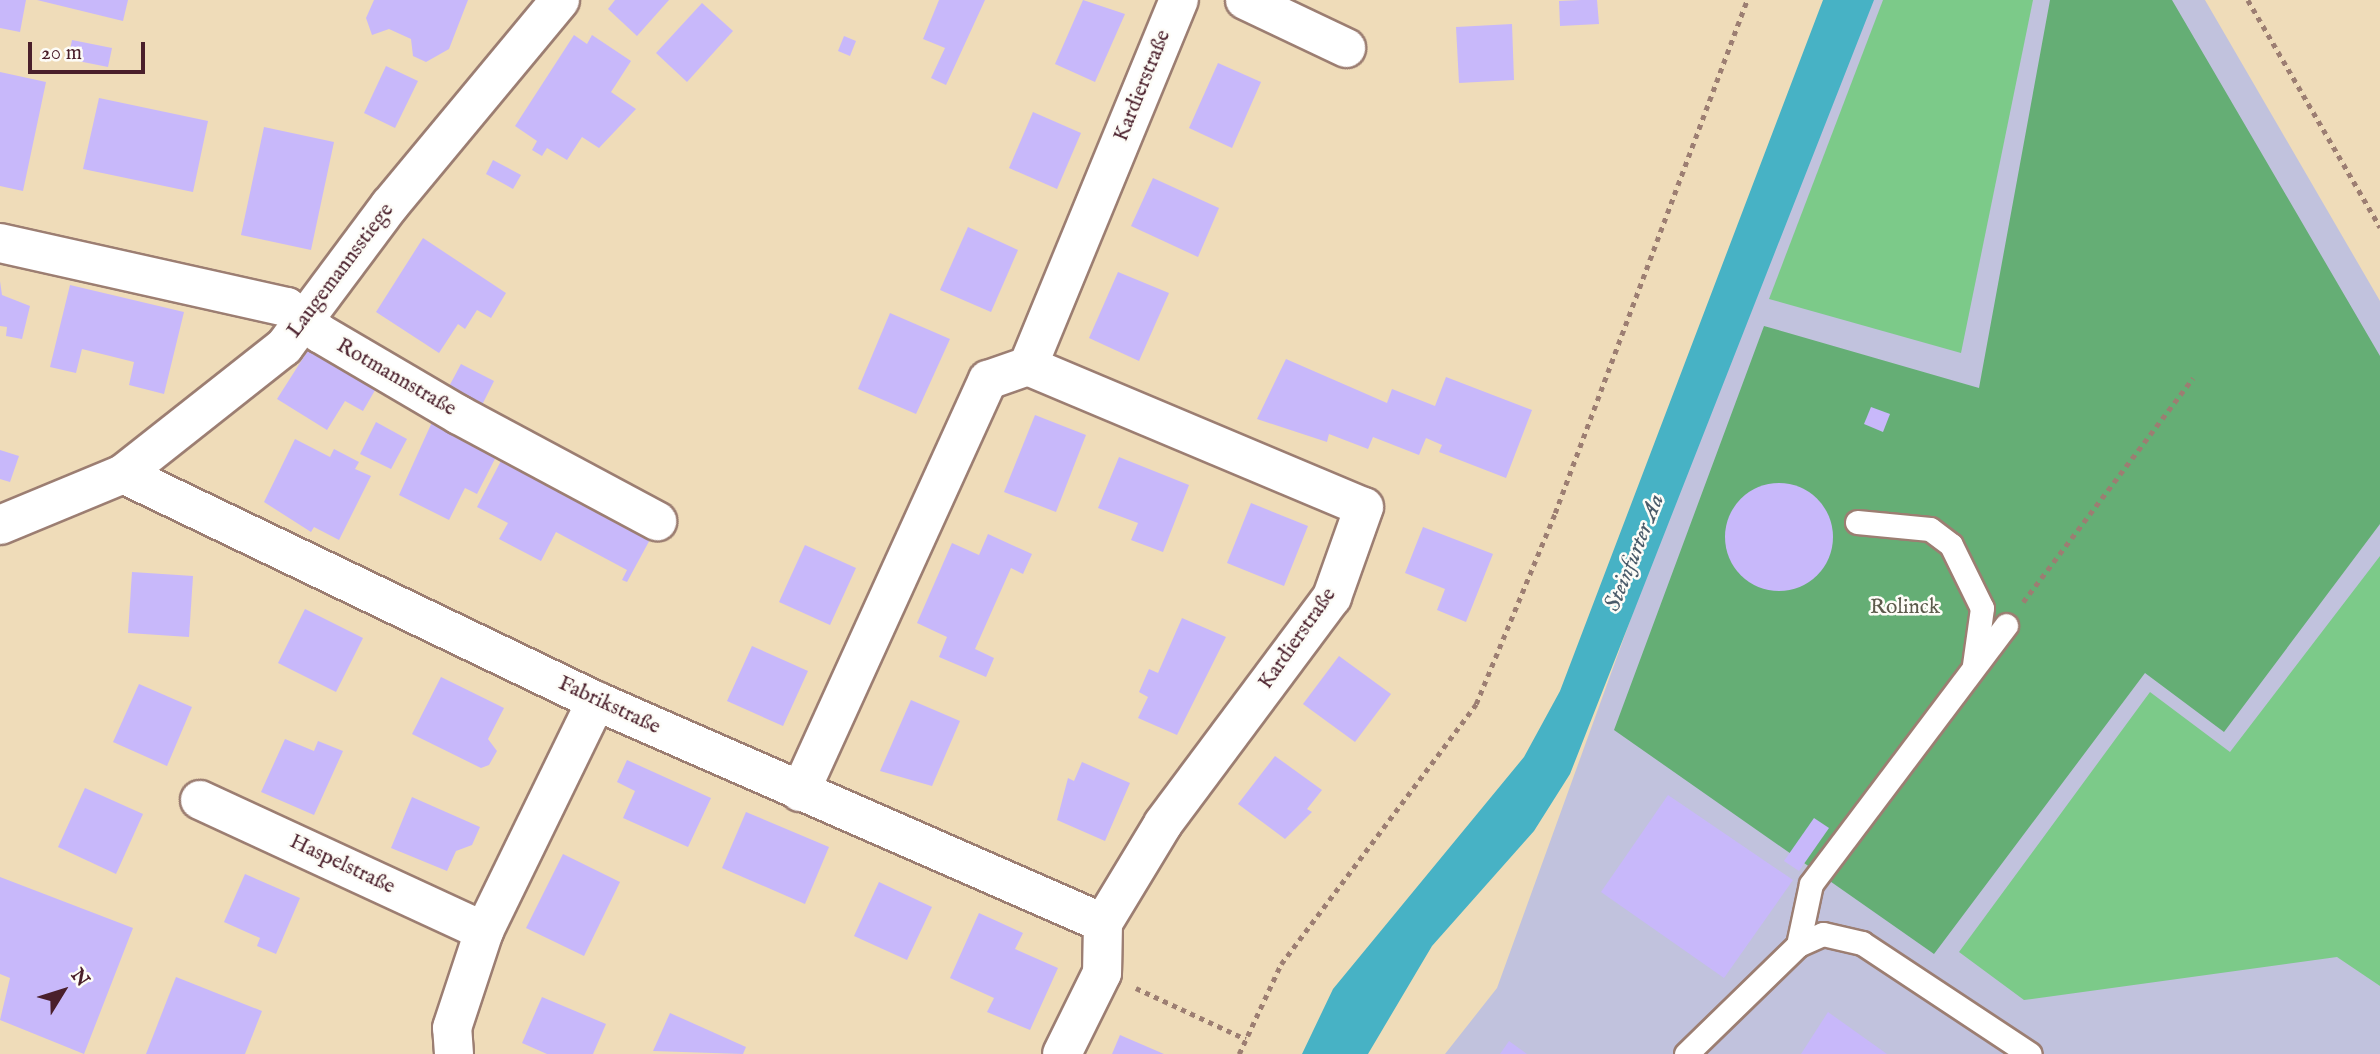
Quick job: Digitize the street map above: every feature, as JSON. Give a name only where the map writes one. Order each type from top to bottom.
[{"type":"street","name":"Laugemannsstiege","points":[[0,525],[123,474],[284,347],[390,205],[561,0]]},
{"type":"street","name":"Kardierstraße","points":[[1103,923],[1163,824],[1332,597],[1364,507],[1028,366],[1179,0]]},
{"type":"street","points":[[1259,1],[1346,48]]},
{"type":"street","name":"Rotmannstraße","points":[[0,243],[287,307],[459,415],[657,521]]},
{"type":"street","points":[[800,792],[988,380],[1028,366]]},
{"type":"street","name":"Fabrikstraße","points":[[123,474],[596,701],[1103,923]]},
{"type":"street","points":[[454,1054],[452,1028],[484,931],[596,701]]},
{"type":"street","name":"Haspelstraße","points":[[200,800],[484,931]]},
{"type":"street","points":[[1062,1054],[1102,973],[1103,923]]},
{"type":"lane","points":[[1857,522],[1930,529],[1951,545],[1982,608],[1974,668]]},
{"type":"lane","points":[[1798,945],[1811,884],[2006,625]]},
{"type":"lane","points":[[1686,1054],[1798,945],[1823,934],[1862,943],[2030,1054]]},
{"type":"path","points":[[1239,1054],[1281,964],[1476,704],[1555,513],[1747,0]]},
{"type":"path","points":[[2248,0],[2380,227]]},
{"type":"path","points":[[2006,625],[2193,378]]},
{"type":"path","points":[[1102,973],[1246,1039]]},
{"type":"shaded area","points":[[1855,0],[2205,0],[2380,301],[2380,1054],[1445,1054],[1497,988]]},
{"type":"green space","points":[[1883,0],[2033,0],[1961,353],[1769,299]]},
{"type":"green space","name":"Rolinck","points":[[2050,0],[2172,0],[2380,356],[2380,524],[2224,732],[2145,673],[1934,954],[1614,730],[1764,326],[1979,388]]},
{"type":"green space","points":[[2380,556],[2380,986],[2337,957],[2024,1000],[1959,952],[2150,692],[2230,752]]},
{"type":"water","name":"Steinfurter Aa","points":[[1823,0],[1874,0],[1570,774],[1534,831],[1432,946],[1368,1054],[1302,1054],[1333,989],[1524,757],[1560,691]]},
{"type":"building","points":[[0,0],[26,0],[20,32],[0,28]]},
{"type":"building","points":[[37,0],[128,0],[123,21]]},
{"type":"building","points":[[374,0],[468,0],[449,49],[426,62],[413,56],[411,39],[389,29],[372,35],[366,18]]},
{"type":"building","points":[[615,0],[669,0],[637,36],[608,9]]},
{"type":"building","points":[[939,0],[985,0],[946,85],[931,78],[945,48],[923,39]]},
{"type":"building","points":[[1083,0],[1125,14],[1095,82],[1055,64]]},
{"type":"building","points":[[1597,0],[1599,24],[1560,26],[1559,1]]},
{"type":"building","points":[[702,3],[733,31],[687,82],[656,53]]},
{"type":"building","points":[[1512,24],[1514,80],[1459,83],[1456,27]]},
{"type":"building","points":[[574,35],[587,44],[592,35],[631,61],[611,92],[636,109],[599,148],[582,137],[567,160],[547,148],[542,156],[532,150],[537,141],[515,126]]},
{"type":"building","points":[[844,36],[856,41],[850,56],[838,51]]},
{"type":"building","points":[[72,40],[112,48],[108,67],[68,59]]},
{"type":"building","points":[[1218,63],[1261,82],[1232,148],[1189,128]]},
{"type":"building","points":[[386,66],[418,81],[395,128],[364,113]]},
{"type":"building","points":[[0,72],[46,82],[23,191],[0,186]]},
{"type":"building","points":[[99,98],[208,121],[193,192],[83,169]]},
{"type":"building","points":[[1033,112],[1081,133],[1057,189],[1009,168]]},
{"type":"building","points":[[264,127],[334,142],[311,250],[241,235]]},
{"type":"building","points":[[493,160],[521,175],[513,189],[486,174]]},
{"type":"building","points":[[1153,178],[1219,208],[1198,257],[1131,226]]},
{"type":"building","points":[[968,227],[1018,250],[991,312],[940,290]]},
{"type":"building","points":[[423,238],[506,293],[491,318],[477,310],[465,329],[458,324],[439,353],[376,312]]},
{"type":"building","points":[[1118,272],[1169,293],[1139,361],[1089,338]]},
{"type":"building","points":[[0,281],[2,295],[30,306],[22,339],[6,336],[7,327],[0,326]]},
{"type":"building","points":[[70,285],[184,312],[164,394],[129,385],[134,362],[82,349],[76,373],[50,367]]},
{"type":"building","points":[[890,313],[950,339],[916,414],[858,389]]},
{"type":"building","points":[[312,344],[378,385],[363,411],[345,401],[327,430],[277,399]]},
{"type":"building","points":[[1286,359],[1387,403],[1392,389],[1435,406],[1446,377],[1532,410],[1506,478],[1439,452],[1442,445],[1426,438],[1419,455],[1373,437],[1368,449],[1329,434],[1327,442],[1257,419]]},
{"type":"building","points":[[461,364],[494,381],[479,411],[445,394]]},
{"type":"building","points":[[1871,407],[1890,414],[1883,432],[1864,424]]},
{"type":"building","points":[[1035,415],[1086,435],[1056,512],[1004,492]]},
{"type":"building","points":[[433,420],[498,453],[477,494],[465,488],[449,520],[399,495]]},
{"type":"building","points":[[376,422],[407,439],[391,469],[360,454]]},
{"type":"building","points":[[295,439],[330,457],[334,449],[359,462],[355,469],[371,476],[339,540],[314,527],[311,532],[264,502]]},
{"type":"building","points":[[0,450],[19,456],[10,482],[0,479]]},
{"type":"building","points":[[503,457],[653,534],[627,582],[622,580],[627,570],[556,532],[541,561],[499,539],[508,523],[477,507]]},
{"type":"building","points":[[1119,457],[1189,485],[1163,552],[1131,540],[1138,523],[1098,508]]},
{"type":"building","points":[[1779,483],[1800,487],[1817,499],[1829,516],[1833,537],[1829,558],[1817,575],[1800,587],[1779,591],[1758,587],[1741,575],[1729,558],[1725,537],[1729,516],[1741,499],[1758,487]]},
{"type":"building","points":[[1251,503],[1308,526],[1284,586],[1227,563]]},
{"type":"building","points":[[1423,527],[1493,554],[1466,622],[1437,610],[1445,589],[1405,573]]},
{"type":"building","points":[[988,534],[1032,554],[1023,574],[1011,568],[975,649],[994,658],[986,677],[939,657],[947,637],[917,623],[952,543],[979,555]]},
{"type":"building","points":[[805,545],[856,568],[830,625],[779,602]]},
{"type":"building","points":[[132,572],[193,576],[189,637],[128,633]]},
{"type":"building","points":[[305,609],[363,638],[336,692],[278,663]]},
{"type":"building","points":[[1182,618],[1226,637],[1177,735],[1138,718],[1148,697],[1139,692],[1149,669],[1158,673]]},
{"type":"building","points":[[752,646],[808,671],[783,726],[727,701]]},
{"type":"building","points":[[1339,656],[1391,694],[1355,742],[1303,704]]},
{"type":"building","points":[[441,677],[504,708],[488,739],[497,751],[489,765],[481,768],[412,734]]},
{"type":"building","points":[[139,684],[192,707],[167,766],[113,742]]},
{"type":"building","points":[[911,700],[960,721],[932,786],[880,771]]},
{"type":"building","points":[[285,739],[314,751],[318,741],[343,751],[314,815],[261,792]]},
{"type":"building","points":[[1275,756],[1322,790],[1307,809],[1312,812],[1285,839],[1238,804]]},
{"type":"building","points":[[627,760],[711,798],[688,847],[623,818],[635,791],[617,782]]},
{"type":"building","points":[[1082,762],[1130,783],[1105,841],[1057,820],[1068,778],[1074,781]]},
{"type":"building","points":[[85,788],[143,814],[116,874],[58,847]]},
{"type":"building","points":[[1668,795],[1793,880],[1724,978],[1601,892]]},
{"type":"building","points":[[412,797],[480,827],[472,845],[456,851],[447,871],[391,848]]},
{"type":"building","points":[[746,812],[829,847],[805,904],[722,868]]},
{"type":"building","points":[[1814,818],[1829,828],[1799,871],[1784,861]]},
{"type":"building","points":[[563,854],[620,882],[584,956],[526,928]]},
{"type":"building","points":[[245,874],[300,898],[276,954],[257,946],[260,938],[224,922]]},
{"type":"building","points":[[0,877],[133,928],[84,1054],[0,1020],[10,978],[0,974]]},
{"type":"building","points":[[879,882],[932,907],[907,960],[854,936]]},
{"type":"building","points":[[979,913],[1023,933],[1015,949],[1058,968],[1030,1030],[987,1012],[994,998],[950,978]]},
{"type":"building","points":[[176,977],[262,1011],[245,1054],[146,1054]]},
{"type":"building","points":[[542,997],[606,1024],[593,1054],[547,1054],[522,1043]]},
{"type":"building","points":[[1828,1012],[1887,1054],[1801,1054]]},
{"type":"building","points":[[670,1013],[746,1047],[743,1054],[653,1051]]},
{"type":"building","points":[[1120,1035],[1164,1054],[1112,1054]]},
{"type":"building","points":[[1509,1041],[1527,1054],[1500,1054]]}]
